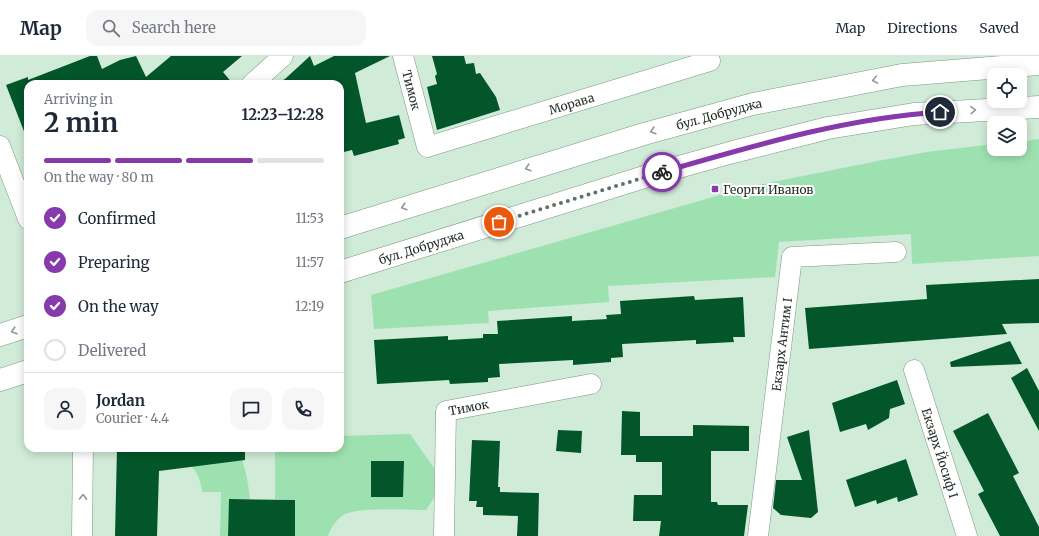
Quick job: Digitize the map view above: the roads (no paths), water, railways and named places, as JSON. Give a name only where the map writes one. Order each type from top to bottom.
[{"type":"main road","points":[[902,75],[963,56]]},
{"type":"main road","name":"бул. Добруджа","points":[[344,227],[541,164],[722,111],[902,75],[1039,64]]},
{"type":"main road","name":"бул. Добруджа","points":[[344,271],[657,173],[828,128],[914,114],[1039,107]]},
{"type":"main road","points":[[0,335],[24,327]]},
{"type":"main road","points":[[0,380],[24,373]]},
{"type":"street","points":[[256,80],[283,56]]},
{"type":"street","name":"Тимок","points":[[403,56],[427,147]]},
{"type":"street","name":"Морава","points":[[427,147],[710,61],[708,56]]},
{"type":"street","points":[[0,146],[24,209]]},
{"type":"street","name":"Екзарх Антим I","points":[[758,536],[792,257],[896,252]]},
{"type":"street","name":"Екзарх Йосиф I","points":[[914,370],[967,536]]},
{"type":"street","name":"Тимок","points":[[444,536],[446,411],[591,384]]},
{"type":"street","points":[[82,536],[83,452]]},
{"type":"place","name":"Георги Иванов","points":[[715,189]]}]
